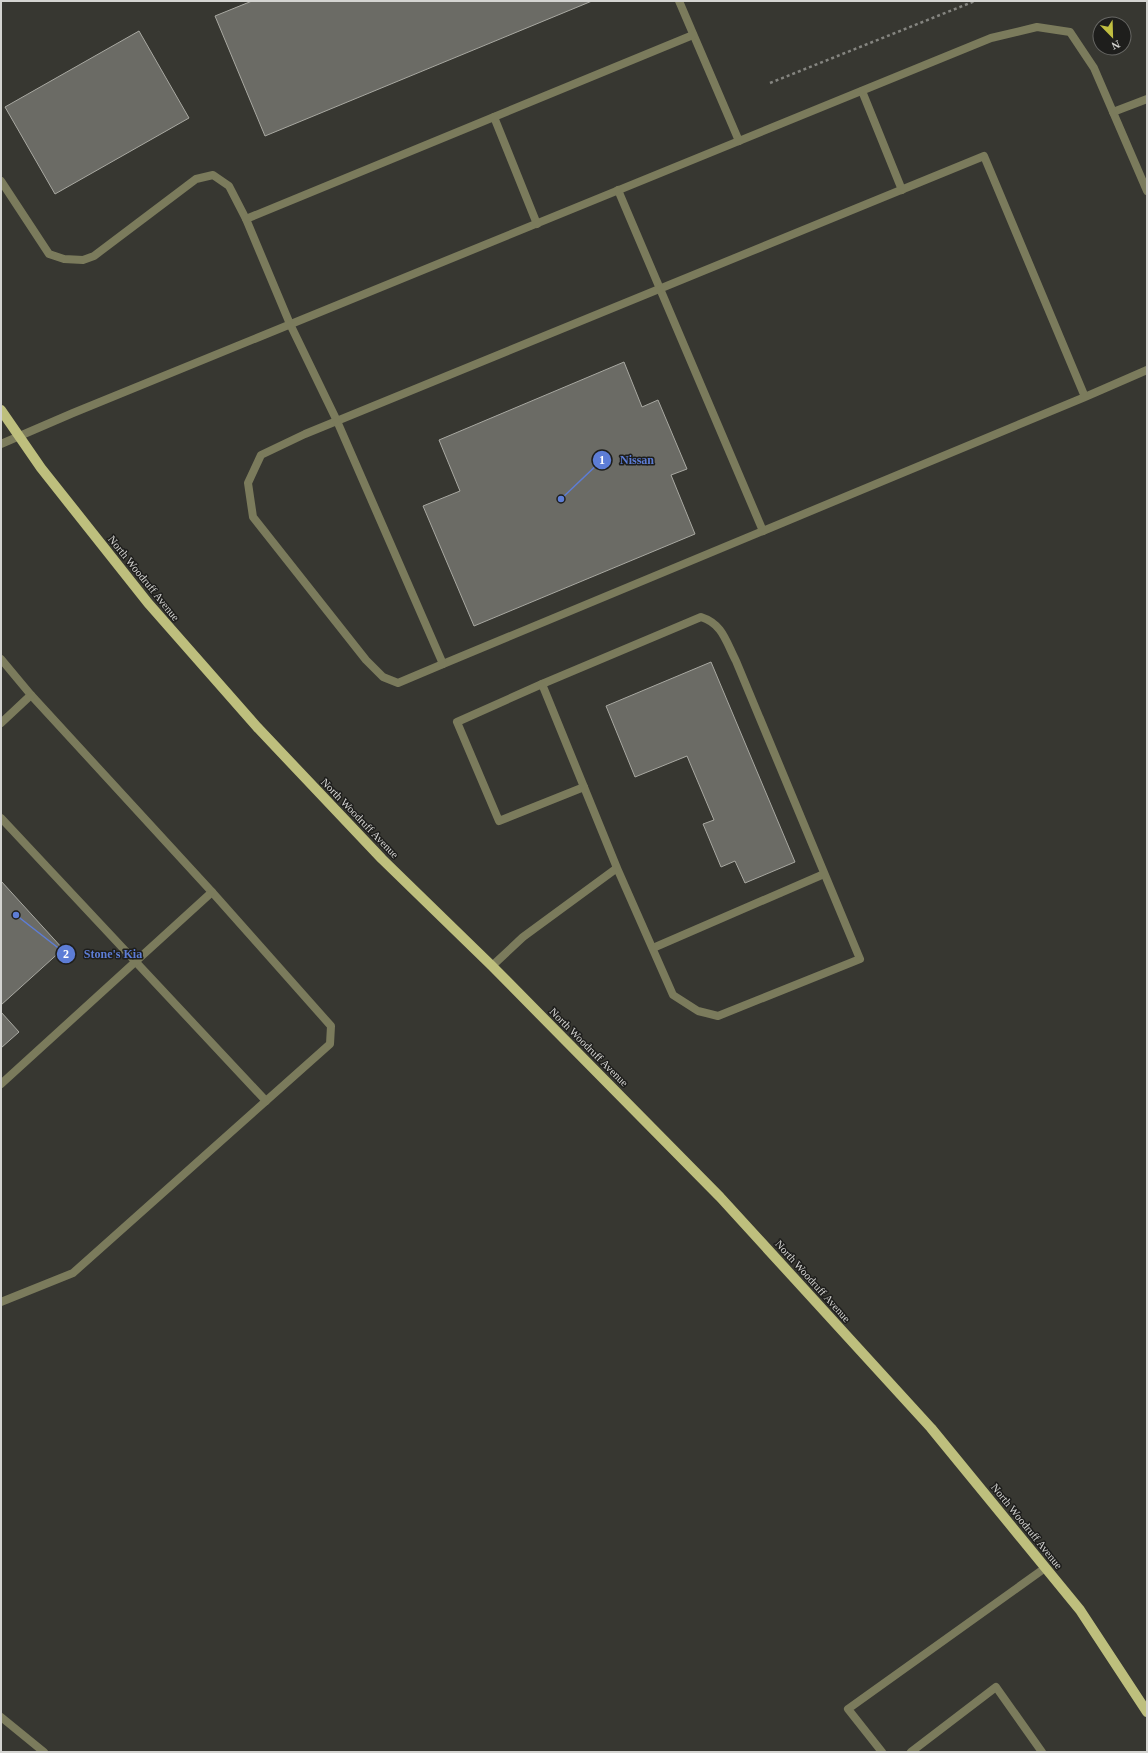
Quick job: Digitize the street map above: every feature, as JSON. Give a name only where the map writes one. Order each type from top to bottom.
[{"type":"main road","name":"North Woodruff Avenue","points":[[1,410],[41,468],[148,603],[257,727],[382,859],[492,966],[720,1197],[931,1428],[1080,1610],[1147,1712]]},
{"type":"street","points":[[679,1],[738,141]]},
{"type":"street","points":[[1,444],[290,324],[991,38],[1037,27],[1070,32],[1094,68],[1147,191]]},
{"type":"street","points":[[246,219],[693,35]]},
{"type":"street","points":[[862,90],[902,190]]},
{"type":"street","points":[[1113,112],[1147,99]]},
{"type":"street","points":[[494,117],[537,224]]},
{"type":"street","points":[[1085,396],[984,156],[305,434],[261,455],[248,483],[253,517],[366,660],[383,677],[398,683],[763,531],[1085,396],[1147,370]]},
{"type":"street","points":[[1,181],[49,254],[64,259],[82,260],[94,256],[196,179],[213,175],[229,186],[246,219],[290,324],[337,421],[443,664]]},
{"type":"street","points":[[618,190],[661,288],[763,531]]},
{"type":"street","points":[[542,684],[584,787],[617,868],[673,995],[698,1011],[718,1016],[860,959],[736,661],[721,632],[712,620],[701,617],[542,684],[457,722],[499,820],[584,787]]},
{"type":"street","points":[[1,659],[31,695],[212,892],[331,1026],[330,1044],[73,1273],[1,1302]]},
{"type":"street","points":[[1,723],[31,695]]},
{"type":"street","points":[[1,818],[266,1101]]},
{"type":"street","points":[[492,966],[523,937],[617,868]]},
{"type":"street","points":[[653,948],[824,874]]},
{"type":"street","points":[[1,1084],[212,892]]},
{"type":"street","points":[[882,1752],[848,1710],[1045,1568]]},
{"type":"street","points":[[911,1752],[996,1687],[1042,1752]]},
{"type":"street","points":[[1,1717],[44,1752]]},
{"type":"path","points":[[770,83],[975,1]]},
{"type":"building","points":[[252,1],[592,1],[265,136],[215,16]]},
{"type":"building","points":[[139,31],[189,118],[55,194],[5,107]]},
{"type":"building","points":[[624,362],[642,407],[658,400],[687,469],[671,475],[695,534],[474,626],[423,506],[460,491],[439,440]]},
{"type":"building","points":[[711,662],[795,862],[745,883],[735,861],[721,867],[703,824],[714,820],[687,756],[635,777],[606,706]]},
{"type":"building","points":[[1,881],[63,949],[1,1005]]},
{"type":"building","points":[[1,1012],[19,1032],[1,1048]]},
{"type":"place","name":"Nissan","points":[[561,499]]},
{"type":"place","name":"Stone's Kia","points":[[16,915]]}]
